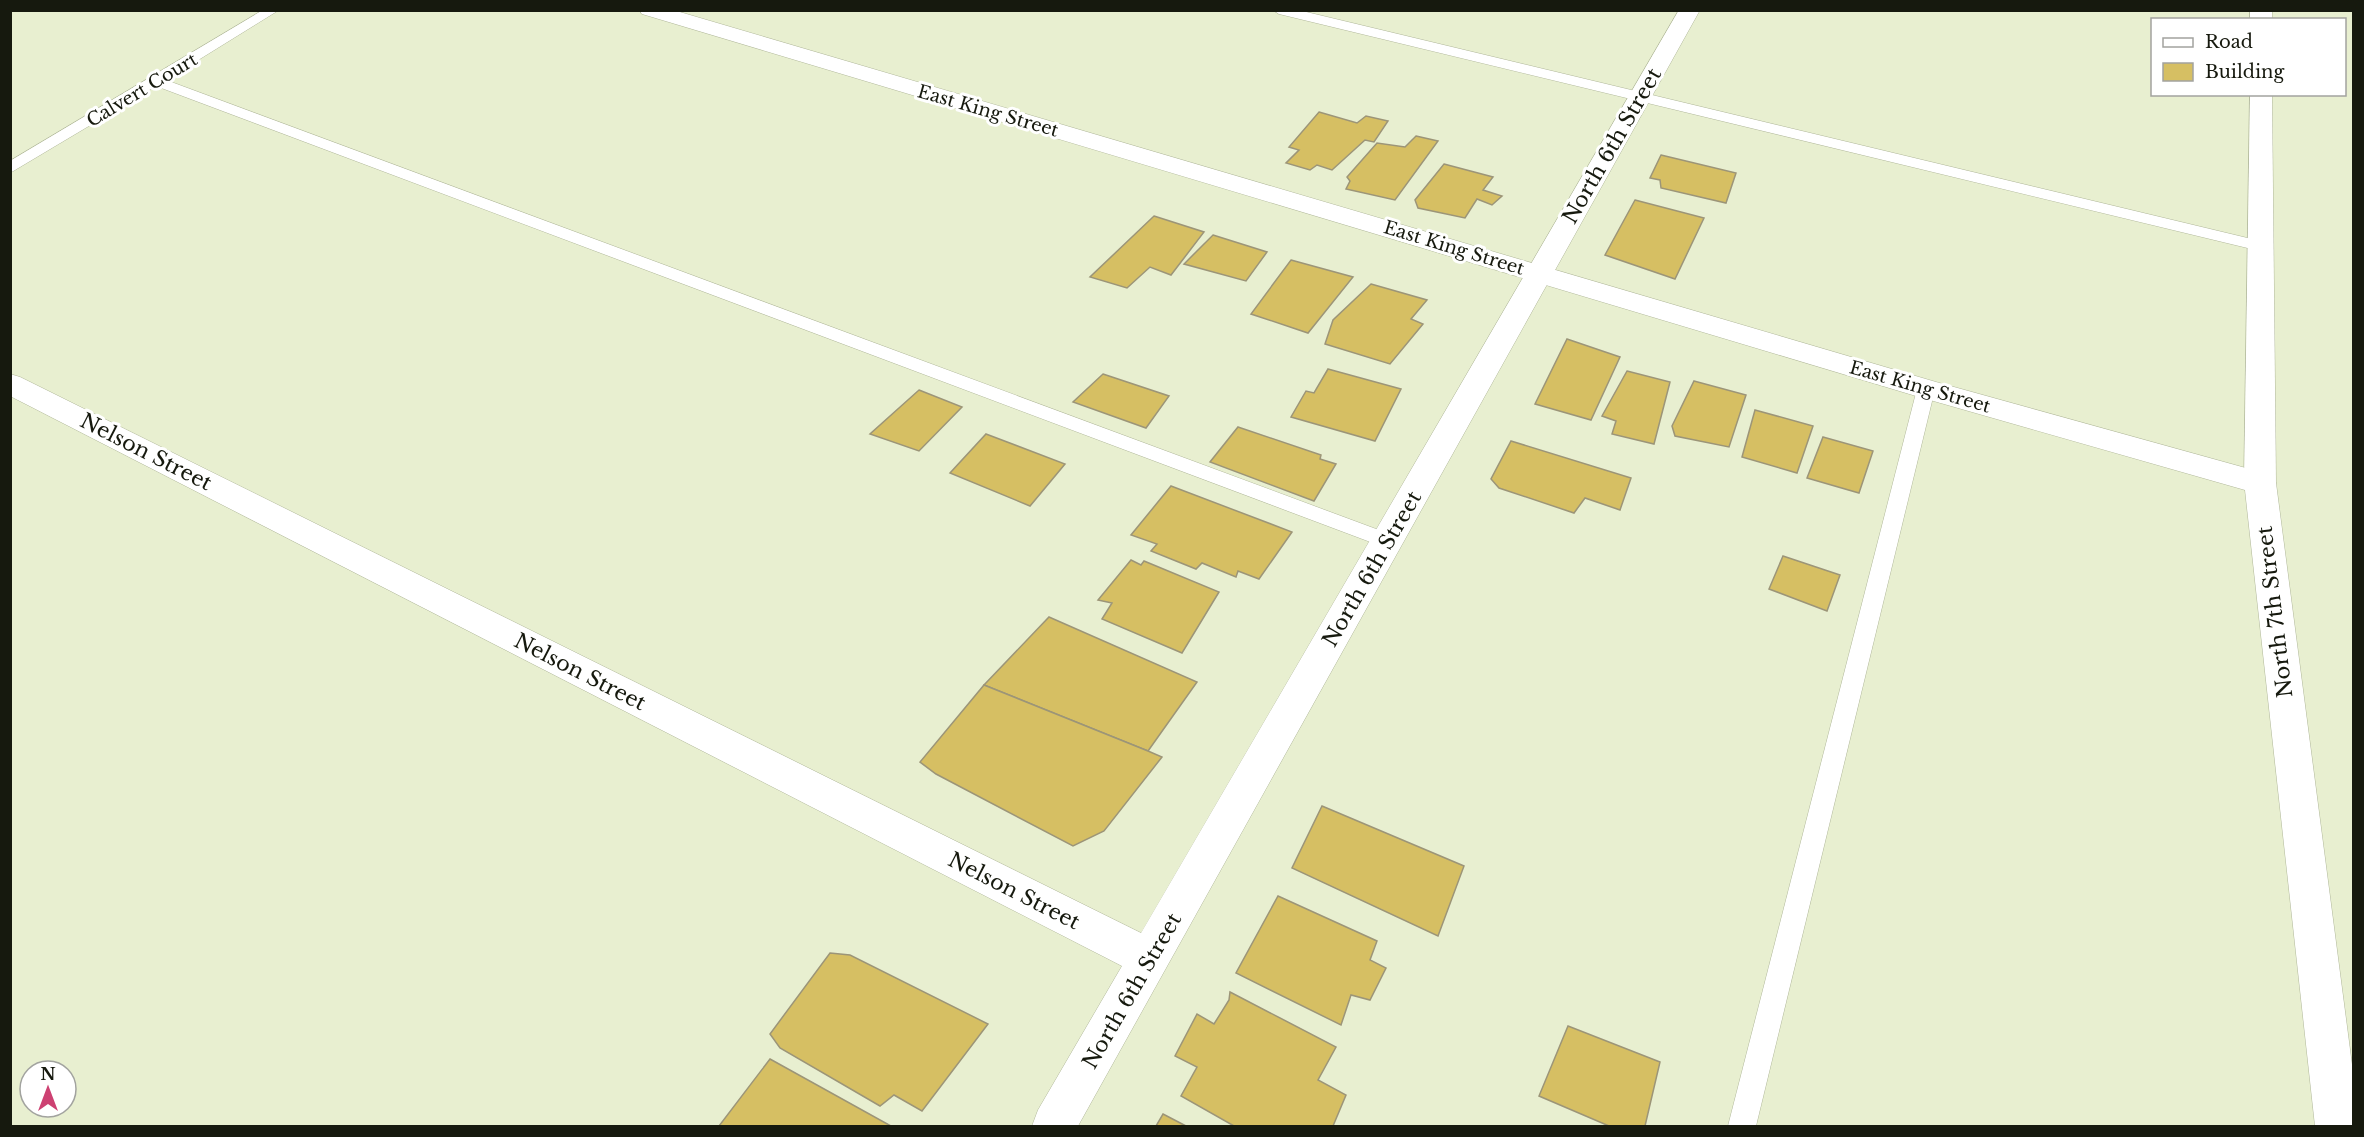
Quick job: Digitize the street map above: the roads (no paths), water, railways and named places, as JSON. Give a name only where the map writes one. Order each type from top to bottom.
[{"type":"street","name":"East King Street","points":[[649,10],[1926,389],[2260,483]]},
{"type":"street","name":"North 6th Street","points":[[1054,1126],[1690,10]]},
{"type":"street","name":"North 7th Street","points":[[2261,96],[2260,483],[2338,1126]]},
{"type":"street","name":"Nelson Street","points":[[10,384],[1150,959]]},
{"type":"lane","name":"Calvert Court","points":[[10,168],[273,10]]},
{"type":"lane","points":[[1286,11],[2260,246]]},
{"type":"lane","points":[[155,81],[1388,542]]},
{"type":"lane","points":[[1742,1126],[1926,389]]}]
